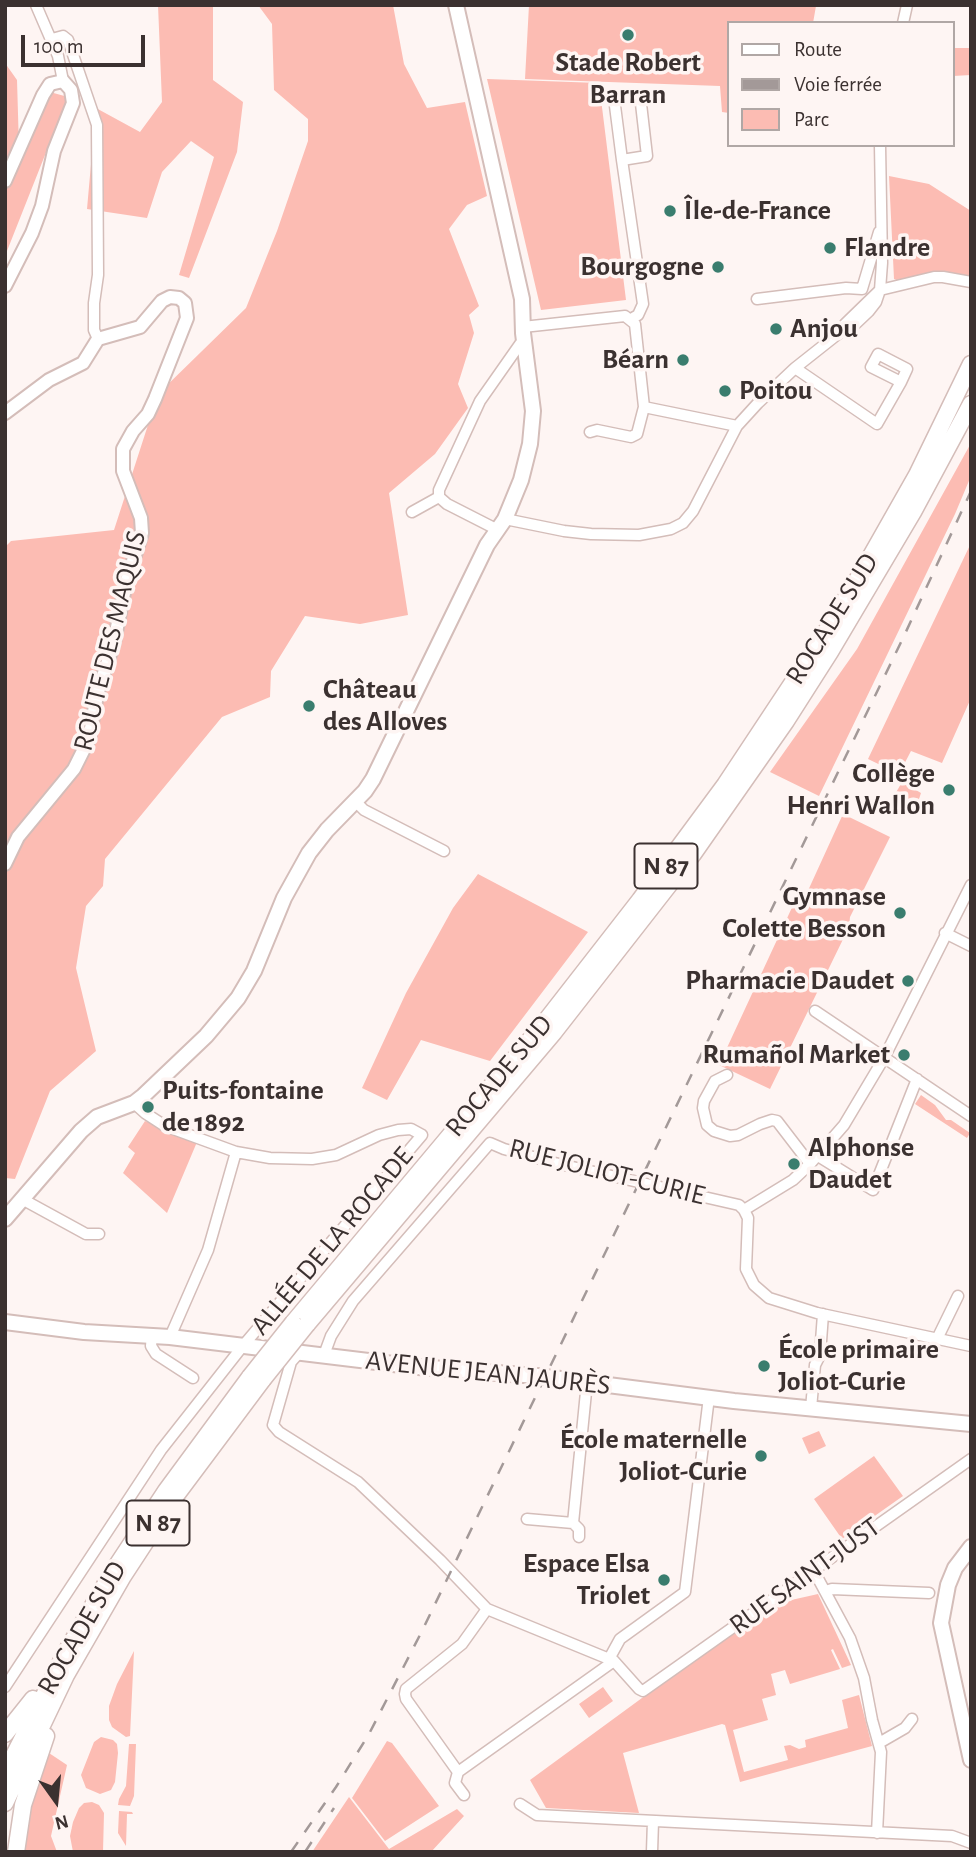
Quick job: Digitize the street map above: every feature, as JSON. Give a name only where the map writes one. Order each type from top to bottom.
[{"type":"highway","name":"ROCADE SUD","points":[[5,1773],[65,1654],[134,1538],[203,1438],[256,1378],[545,1022],[725,785],[821,640],[862,572],[917,475],[971,364]]},
{"type":"highway","name":"ROCADE SUD","points":[[300,1323],[554,1032],[701,843],[786,721],[837,640],[913,512],[971,404]]},
{"type":"highway","name":"ROCADE SUD","points":[[5,1803],[66,1675],[123,1576],[256,1378]]},
{"type":"highway","points":[[5,1734],[65,1654]]},
{"type":"highway","points":[[16,1852],[27,1789],[66,1675]]},
{"type":"main road","points":[[5,1219],[52,1161],[90,1122],[103,1114],[134,1103],[198,1044],[230,1009],[254,971],[284,898],[309,853],[327,830],[356,802],[373,779],[487,545],[501,524],[526,463],[533,426],[532,397],[517,275],[456,5]]},
{"type":"main road","name":"AVENUE JEAN JAURÈS","points":[[5,1322],[84,1332],[152,1335],[452,1371],[537,1376],[709,1397],[971,1423]]},
{"type":"main road","points":[[971,1547],[955,1568],[948,1585],[941,1623],[971,1760]]},
{"type":"street","points":[[5,286],[32,233],[42,206],[54,151],[73,103],[71,90],[63,81],[52,39],[36,5]]},
{"type":"street","points":[[5,413],[40,386],[83,363],[98,339],[94,330],[98,275],[97,125],[68,40],[63,36],[52,39]]},
{"type":"street","points":[[5,181],[47,88],[56,81],[63,81]]},
{"type":"street","points":[[622,160],[647,156],[640,95],[614,97],[622,160],[643,304],[638,315],[631,319],[617,316],[524,334],[520,344],[480,401],[439,490],[439,497],[447,504],[501,524],[591,534],[639,535],[671,529],[682,523],[694,511],[737,426],[795,368],[842,330],[851,328],[876,302],[880,290],[880,147]]},
{"type":"street","points":[[757,299],[846,288],[862,289],[881,225]]},
{"type":"street","points":[[880,290],[934,277],[971,282]]},
{"type":"street","name":"ROUTE DES MAQUIS","points":[[5,864],[18,838],[74,769],[89,740],[97,695],[114,642],[126,583],[142,533],[141,517],[122,471],[123,449],[133,431],[148,414],[187,318],[188,309],[179,298],[170,297],[162,301],[140,327],[98,339]]},
{"type":"street","points":[[590,432],[597,430],[631,437],[637,434],[644,407],[636,331],[631,319]]},
{"type":"street","points":[[795,368],[877,424],[901,382]]},
{"type":"street","points":[[644,407],[737,426]]},
{"type":"street","points":[[412,512],[439,497]]},
{"type":"street","points":[[356,802],[365,810],[444,851]]},
{"type":"street","points":[[971,885],[884,1058],[844,1125],[818,1156],[782,1188],[744,1210],[748,1218],[745,1260],[748,1276],[769,1298],[823,1314],[971,1346]]},
{"type":"street","points":[[945,933],[971,946]]},
{"type":"street","points":[[815,1011],[971,1116]]},
{"type":"street","points":[[727,1075],[715,1081],[704,1101],[707,1125],[722,1135],[730,1136],[760,1124],[777,1121],[810,1164]]},
{"type":"street","points":[[818,1156],[873,1191],[916,1079]]},
{"type":"street","points":[[134,1103],[165,1126],[236,1152],[208,1250],[170,1337]]},
{"type":"street","name":"ALLÉE DE LA ROCADE","points":[[5,1688],[161,1450],[242,1347],[422,1135],[411,1129],[388,1132],[336,1155],[312,1159],[270,1158],[236,1152]]},
{"type":"street","name":"RUE JOLIOT-CURIE","points":[[324,1356],[331,1336],[353,1301],[490,1143],[555,1163],[728,1202],[739,1205],[744,1210]]},
{"type":"street","points":[[22,1199],[86,1234],[99,1234]]},
{"type":"street","points":[[937,1339],[958,1296]]},
{"type":"street","points":[[811,1408],[815,1366],[820,1355],[823,1314]]},
{"type":"street","points":[[152,1335],[152,1346],[156,1354],[193,1378]]},
{"type":"street","points":[[299,1353],[291,1362],[284,1381],[273,1425],[279,1432],[358,1482],[487,1609],[611,1660]]},
{"type":"street","points":[[573,1523],[587,1382]]},
{"type":"street","points":[[464,1795],[455,1783],[458,1772],[611,1660],[620,1639],[685,1592],[709,1397]]},
{"type":"street","name":"RUE SAINT-JUST","points":[[611,1660],[639,1689],[650,1688],[971,1459]]},
{"type":"street","points":[[527,1519],[573,1523],[579,1530],[579,1537]]},
{"type":"street","points":[[814,1572],[846,1629],[858,1660],[879,1743],[881,1752],[877,1833]]},
{"type":"street","points":[[826,1591],[832,1589],[929,1593]]},
{"type":"street","points":[[458,1772],[405,1694],[406,1689],[462,1644],[487,1609]]},
{"type":"street","points":[[879,1743],[905,1728],[912,1719]]},
{"type":"street","points":[[520,1804],[537,1815],[952,1836],[971,1843]]},
{"type":"street","points":[[652,1852],[653,1821]]},
{"type":"green space","points":[[158,5],[213,5],[213,80],[243,102],[237,152],[189,278],[179,275],[214,157],[191,141],[162,172],[147,218],[87,209],[96,108],[140,132],[162,102]]},
{"type":"green space","points":[[258,5],[393,5],[404,64],[427,108],[465,102],[487,196],[467,205],[449,229],[479,306],[469,315],[474,333],[458,384],[468,408],[435,454],[389,493],[408,615],[360,624],[305,616],[271,671],[270,697],[222,717],[105,859],[103,886],[86,906],[76,968],[96,1051],[50,1091],[15,1179],[5,1178],[5,547],[11,541],[114,530],[158,394],[246,308],[277,231],[308,141],[308,119],[274,90],[272,24]]},
{"type":"green space","points":[[529,5],[816,6],[813,21],[727,21],[727,113],[722,112],[720,86],[525,79]]},
{"type":"green space","points":[[955,48],[971,48],[971,75],[955,76]]},
{"type":"green space","points":[[5,63],[17,80],[19,148],[50,92],[68,97],[5,256]]},
{"type":"green space","points":[[487,79],[599,83],[626,300],[541,310]]},
{"type":"green space","points":[[889,176],[929,184],[971,211],[971,280],[938,271],[899,281],[894,279]]},
{"type":"green space","points":[[971,443],[971,476],[955,514],[819,796],[770,772],[857,649]]},
{"type":"green space","points":[[971,543],[971,698],[942,763],[911,751],[899,774],[868,759]]},
{"type":"green space","points":[[902,782],[921,793],[917,805],[894,796]]},
{"type":"green space","points":[[843,814],[890,837],[770,1089],[719,1065],[795,901],[806,895]]},
{"type":"green space","points":[[478,874],[588,932],[490,1061],[421,1040],[387,1100],[362,1088],[406,993],[453,908]]},
{"type":"green space","points":[[921,1095],[935,1105],[946,1120],[951,1120],[970,1133],[967,1138],[915,1104]]},
{"type":"green space","points":[[145,1121],[197,1142],[167,1213],[123,1173],[135,1153],[128,1147]]},
{"type":"green space","points":[[819,1431],[826,1446],[809,1454],[802,1438]]},
{"type":"green space","points":[[874,1456],[903,1496],[842,1539],[814,1499]]},
{"type":"green space","points":[[818,1594],[851,1665],[842,1668],[833,1649],[831,1650],[840,1669],[790,1684],[785,1670],[771,1674],[776,1695],[762,1699],[768,1720],[733,1730],[744,1772],[788,1760],[784,1746],[790,1745],[799,1749],[806,1747],[805,1740],[848,1728],[842,1700],[859,1695],[872,1746],[740,1782],[725,1725],[722,1724],[623,1753],[639,1813],[546,1808],[530,1780],[769,1605]]},
{"type":"green space","points":[[134,1651],[130,1736],[126,1737],[112,1727],[109,1706]]},
{"type":"green space","points":[[603,1687],[613,1701],[589,1718],[579,1704]]},
{"type":"green space","points":[[101,1737],[113,1740],[117,1744],[118,1753],[115,1782],[111,1790],[100,1794],[86,1788],[81,1775],[94,1742]]},
{"type":"green space","points":[[387,1741],[392,1743],[439,1806],[385,1841],[352,1798]]},
{"type":"green space","points":[[129,1744],[136,1744],[134,1796],[130,1806],[118,1805],[126,1786]]},
{"type":"green space","points":[[49,1753],[67,1765],[51,1836],[57,1852],[24,1852],[25,1819]]},
{"type":"green space","points":[[349,1797],[389,1849],[457,1809],[464,1816],[431,1852],[312,1852]]},
{"type":"green space","points":[[84,1803],[99,1805],[104,1813],[103,1852],[73,1852],[70,1836],[73,1822],[79,1808]]},
{"type":"green space","points":[[119,1811],[133,1814],[127,1814],[126,1846],[118,1833]]},
{"type":"railway","points":[[291,1852],[369,1734],[421,1633],[904,636],[971,491]]},
{"type":"railway","points":[[305,1852],[334,1808]]},
{"type":"place","name":"Stade Robert Barran","points":[[628,35]]},
{"type":"place","name":"Île-de-France","points":[[670,211]]},
{"type":"place","name":"Flandre","points":[[830,248]]},
{"type":"place","name":"Bourgogne","points":[[718,267]]},
{"type":"place","name":"Anjou","points":[[776,329]]},
{"type":"place","name":"Béarn","points":[[683,360]]},
{"type":"place","name":"Poitou","points":[[725,391]]},
{"type":"place","name":"Château des Alloves","points":[[309,706]]},
{"type":"place","name":"Collège Henri Wallon","points":[[949,790]]},
{"type":"place","name":"Gymnase Colette Besson","points":[[900,913]]},
{"type":"place","name":"Pharmacie Daudet","points":[[908,981]]},
{"type":"place","name":"Rumañol Market","points":[[904,1055]]},
{"type":"place","name":"Puits-fontaine de 1892","points":[[148,1107]]},
{"type":"place","name":"Alphonse Daudet","points":[[794,1164]]},
{"type":"place","name":"École primaire Joliot-Curie","points":[[764,1366]]},
{"type":"place","name":"École maternelle Joliot-Curie","points":[[761,1456]]},
{"type":"place","name":"Espace Elsa Triolet","points":[[664,1580]]}]
